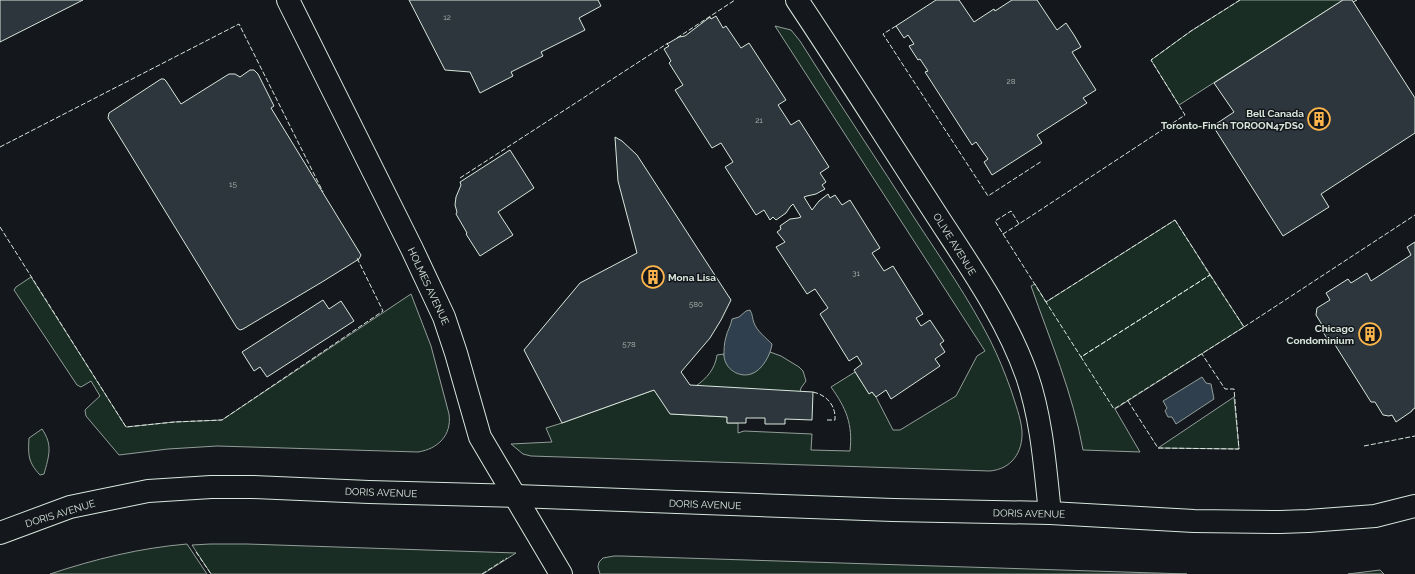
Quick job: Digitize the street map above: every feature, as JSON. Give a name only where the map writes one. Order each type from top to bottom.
[{"type":"street","name":"HOLMES AVENUE","points":[[288,0],[441,310],[456,353],[480,437],[562,574]]},
{"type":"street","name":"OLIVE AVENUE","points":[[798,0],[965,260],[1013,342],[1027,376],[1036,408],[1044,454],[1050,513]]},
{"type":"street","name":"DORIS AVENUE","points":[[0,533],[37,518],[70,508],[127,495],[168,489],[211,487],[253,487],[885,510],[1050,513],[1194,521],[1280,522],[1375,516],[1415,506]]},
{"type":"green space","points":[[1240,0],[1343,0],[1179,105],[1151,60],[1191,31]]},
{"type":"green space","points":[[775,26],[791,30],[800,41],[955,280],[990,340],[1011,390],[1022,431],[1022,439],[1018,453],[1010,463],[1004,467],[990,471],[531,456],[523,454],[511,444],[552,442],[546,428],[654,390],[671,414],[727,417],[727,423],[738,423],[738,433],[744,431],[812,434],[811,450],[850,451],[851,441],[847,417],[841,402],[831,387],[855,372],[869,393],[872,392],[876,397],[893,430],[900,430],[956,396],[977,356],[985,351]]},
{"type":"green space","points":[[1175,220],[1244,327],[1115,409],[1140,452],[1083,450],[1079,429],[1067,388],[1031,286],[1035,284],[1046,302]]},
{"type":"green space","points":[[31,277],[126,427],[174,422],[222,420],[411,294],[431,346],[449,414],[446,434],[442,440],[432,448],[418,452],[217,446],[168,449],[119,455],[86,416],[85,410],[100,396],[91,381],[81,387],[77,385],[14,290]]},
{"type":"green space","points":[[770,352],[781,356],[803,371],[806,381],[800,392],[696,386],[710,373],[717,355],[724,354],[724,356],[759,369]]},
{"type":"green space","points":[[1234,397],[1239,449],[1158,448]]},
{"type":"green space","points":[[42,429],[48,440],[49,451],[44,474],[40,475],[31,462],[29,454],[29,438]]},
{"type":"green space","points":[[187,544],[207,574],[50,574],[118,555],[152,548]]},
{"type":"green space","points":[[210,544],[516,553],[483,574],[211,574],[192,545]]},
{"type":"green space","points":[[614,556],[1187,574],[600,574],[598,567],[599,562],[603,558]]},
{"type":"green space","points":[[1380,570],[1384,574],[1348,574]]},
{"type":"water","points":[[750,310],[757,329],[772,344],[768,357],[762,366],[751,374],[742,375],[733,371],[727,365],[724,356],[724,344],[732,319],[739,317],[746,311]]},
{"type":"water","points":[[1202,377],[1206,383],[1211,384],[1214,399],[1176,424],[1172,417],[1168,417],[1165,411],[1167,408],[1163,401]]},
{"type":"building","points":[[0,0],[83,0],[0,42]]},
{"type":"building","points":[[409,0],[598,0],[601,6],[579,18],[585,30],[541,52],[543,56],[511,72],[513,76],[480,93],[470,72],[445,70]]},
{"type":"building","points":[[936,0],[959,0],[974,22],[994,9],[995,11],[1012,0],[1037,0],[1057,30],[1066,23],[1074,35],[1081,47],[1072,52],[1096,90],[1083,98],[1087,103],[1037,135],[1042,143],[992,175],[984,162],[988,159],[976,142],[972,145],[925,72],[928,71],[920,59],[918,60],[909,46],[914,44],[908,35],[904,38],[896,26]]},
{"type":"building","name":"Bell Canada Toronto-Finch TOROON47DS0","points":[[1343,0],[1352,0],[1415,98],[1415,133],[1321,194],[1329,207],[1283,236],[1213,126],[1234,112],[1214,83]]},
{"type":"building","points":[[716,16],[723,28],[726,26],[741,48],[749,43],[786,100],[778,105],[791,125],[799,120],[829,167],[820,173],[826,182],[822,185],[825,189],[816,194],[804,197],[812,210],[819,201],[828,194],[830,198],[835,195],[842,205],[850,200],[880,248],[872,253],[884,271],[893,266],[923,314],[916,318],[921,326],[930,320],[944,341],[940,344],[945,352],[935,359],[940,366],[891,399],[886,390],[876,397],[872,392],[869,394],[854,370],[862,364],[857,356],[849,361],[820,314],[828,308],[815,289],[807,294],[776,247],[785,242],[777,232],[781,229],[780,226],[790,219],[801,217],[793,204],[786,213],[776,220],[773,217],[770,220],[764,210],[756,215],[725,167],[733,162],[721,143],[712,148],[675,90],[683,85],[669,63],[671,61],[664,49],[669,46],[667,44],[679,37],[685,36],[710,17],[711,19]]},
{"type":"building","points":[[250,70],[254,70],[258,74],[274,106],[271,108],[361,255],[359,259],[322,282],[240,330],[237,328],[108,118],[109,113],[161,79],[166,81],[181,104],[229,74],[235,74],[240,77]]},
{"type":"building","name":"Mona Lisa","points":[[615,137],[622,141],[637,155],[731,300],[710,338],[681,372],[690,385],[813,392],[812,420],[785,419],[785,424],[765,424],[765,418],[746,418],[746,423],[727,423],[727,417],[670,414],[654,390],[562,423],[524,350],[580,283],[637,253],[618,181]]},
{"type":"building","points":[[510,150],[534,188],[498,212],[513,235],[480,256],[466,234],[467,233],[456,214],[456,197],[461,185],[460,182]]},
{"type":"building","name":"Chicago Condominium","points":[[1415,242],[1415,408],[1396,422],[1392,415],[1383,415],[1375,402],[1371,402],[1332,340],[1328,340],[1323,332],[1324,328],[1316,315],[1317,308],[1330,300],[1326,293],[1348,279],[1351,283],[1367,273],[1371,281],[1411,255],[1407,247]]},
{"type":"building","points":[[323,300],[329,309],[341,301],[354,321],[267,377],[260,367],[254,371],[242,352]]},
{"type":"fence","points":[[677,38],[735,0]]},
{"type":"fence","points":[[1019,224],[1011,211],[995,221],[1003,234],[1019,224],[1185,115],[1151,60],[1191,31],[1240,0]]},
{"type":"fence","points":[[1353,2],[1357,0]]},
{"type":"fence","points":[[0,147],[239,24],[323,192]]},
{"type":"fence","points":[[896,26],[883,34],[988,196],[1042,161]]},
{"type":"fence","points":[[460,178],[668,43]]},
{"type":"fence","points":[[1244,327],[1415,215]]},
{"type":"fence","points":[[1175,220],[1210,275],[1081,357],[1046,302],[1175,220]]},
{"type":"fence","points":[[0,227],[126,427],[174,422],[222,420],[383,311],[357,258]]},
{"type":"fence","points":[[1003,234],[1046,302]]},
{"type":"fence","points":[[1210,275],[1244,327],[1114,409],[1081,357],[1210,275]]},
{"type":"fence","points":[[1128,401],[1158,448],[1239,449],[1234,389],[1225,389],[1202,354]]},
{"type":"fence","points":[[813,392],[818,393],[830,402],[834,410],[835,420],[827,420]]},
{"type":"fence","points":[[1364,446],[1415,436]]},
{"type":"fence","points":[[196,552],[211,574]]},
{"type":"fence","points":[[482,574],[507,558]]},
{"type":"place","name":"Bell Canada Toronto-Finch TOROON47DS0","points":[[1319,119]]},
{"type":"place","name":"Mona Lisa","points":[[653,277]]},
{"type":"place","name":"Chicago Condominium","points":[[1370,334]]}]
